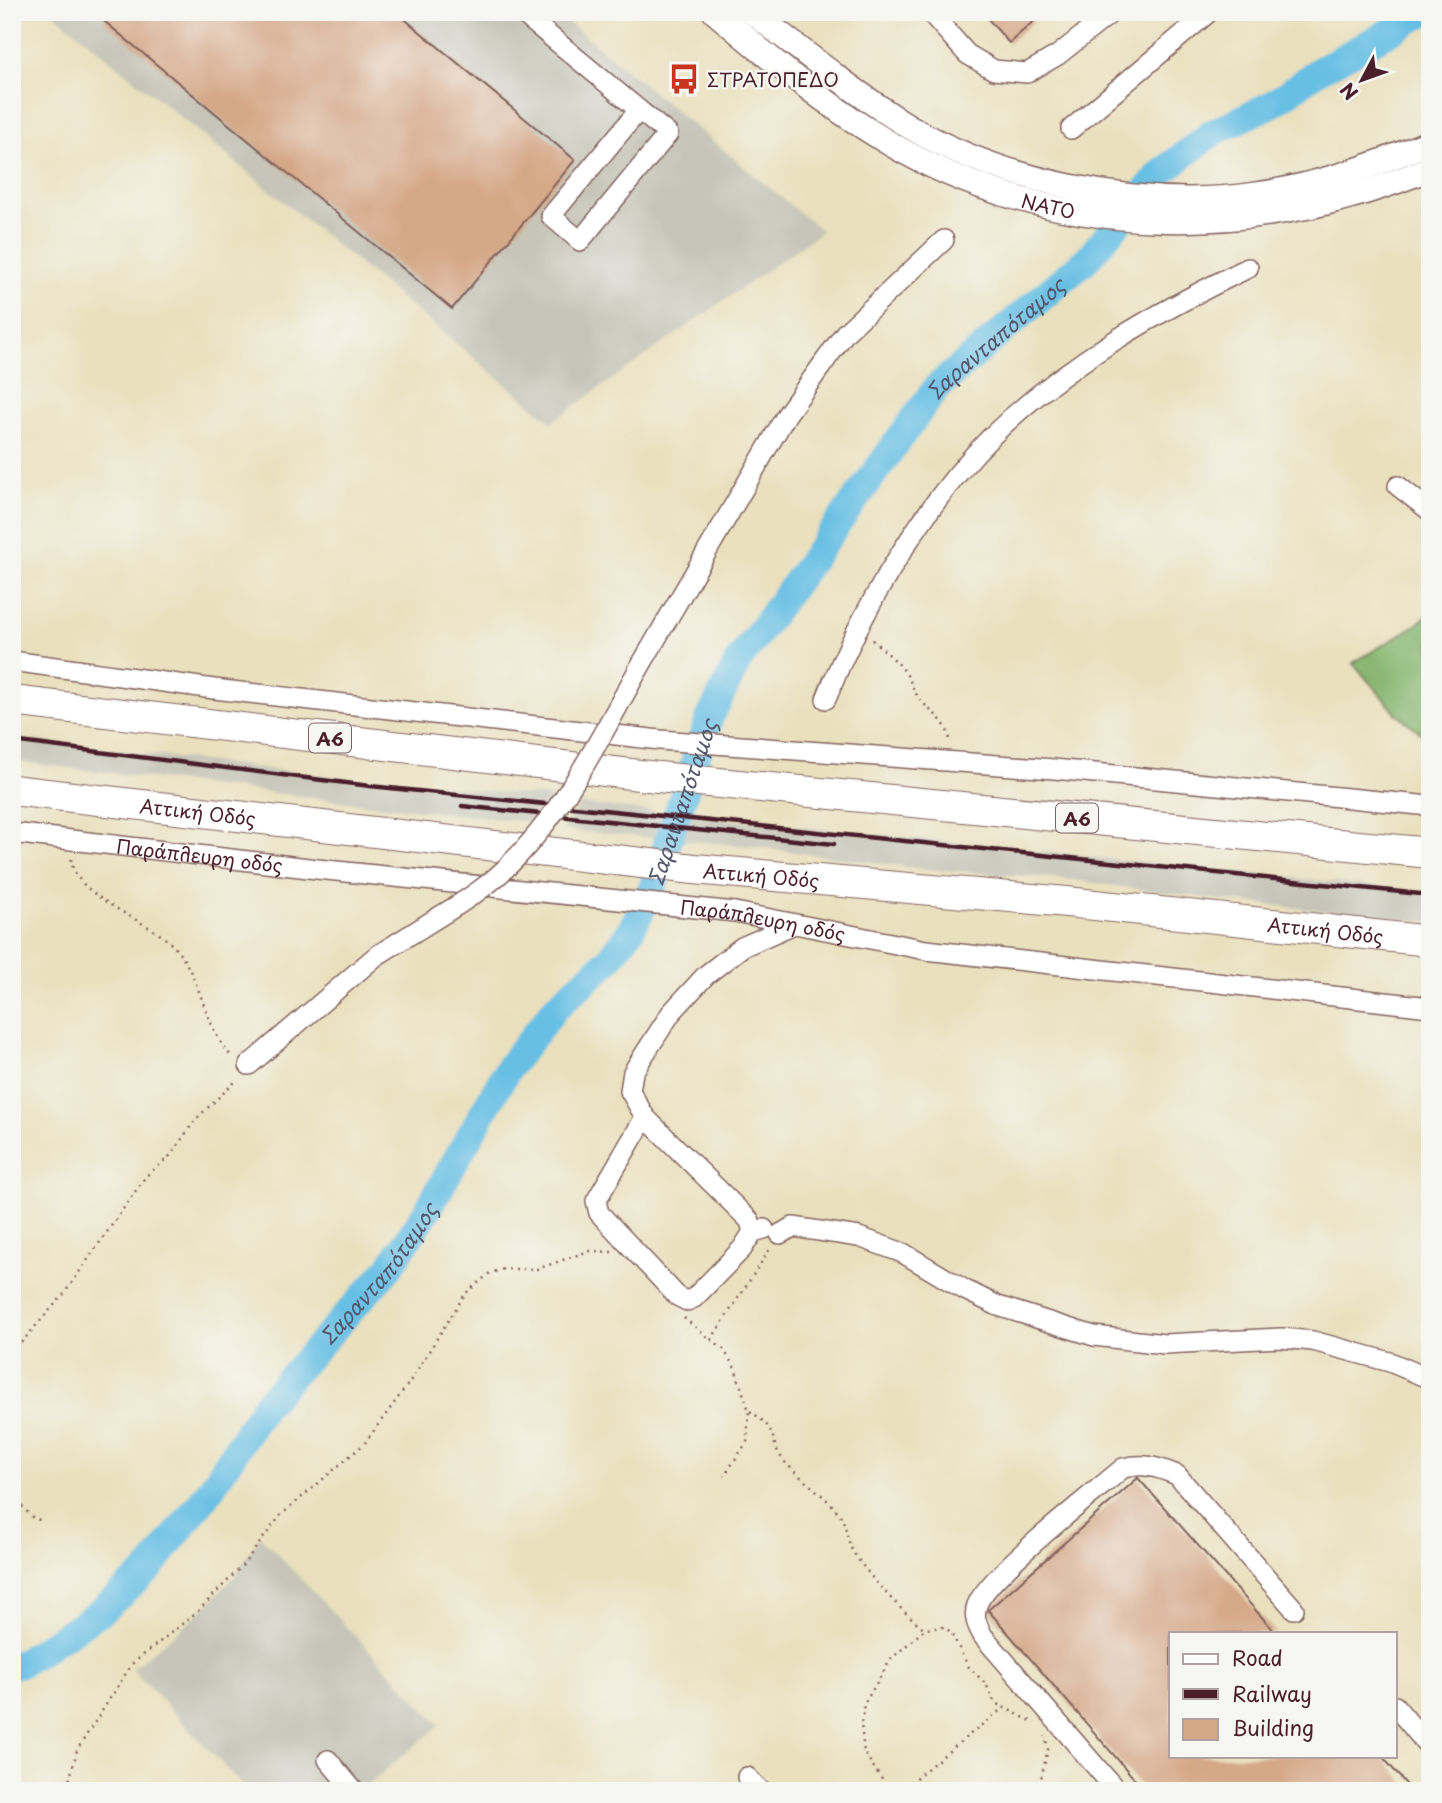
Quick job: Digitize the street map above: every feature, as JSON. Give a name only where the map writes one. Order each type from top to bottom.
[{"type":"highway","name":"Α6","points":[[12,701],[648,776],[1430,853]]},
{"type":"highway","name":"Αττική Οδός","points":[[12,790],[694,869],[1067,902],[1430,941]]},
{"type":"main road","name":"ΝΑΤΟ","points":[[715,12],[800,83],[886,141],[968,180],[1049,194],[1106,193],[1223,209],[1259,217],[1365,193],[1430,168]]},
{"type":"main road","name":"ΝΑΤΟ","points":[[752,12],[898,120],[1049,194]]},
{"type":"main road","name":"ΝΑΤΟ","points":[[1223,209],[1254,195],[1341,175],[1430,142]]},
{"type":"street","points":[[521,12],[668,134],[580,241],[551,216],[639,110]]},
{"type":"street","points":[[930,12],[967,54],[994,70],[1027,73],[1058,55],[1112,12]]},
{"type":"street","points":[[1071,129],[1209,12]]},
{"type":"street","points":[[249,1065],[376,956],[503,872],[533,841],[576,780],[787,414],[845,333],[944,240]]},
{"type":"street","points":[[825,699],[886,577],[946,491],[992,437],[1039,394],[1112,342],[1176,303],[1248,268]]},
{"type":"street","points":[[1398,485],[1430,511]]},
{"type":"street","points":[[12,661],[214,689],[660,740],[953,761],[1430,806]]},
{"type":"street","name":"Παράπλευρη οδός","points":[[12,833],[680,905],[735,912],[926,950],[1430,1007]]},
{"type":"street","points":[[753,1232],[750,1221],[645,1117],[630,1091],[633,1072],[671,1013],[706,975],[742,947],[792,925]]},
{"type":"street","points":[[645,1117],[596,1201],[599,1213],[677,1296],[687,1301],[742,1249],[753,1232],[774,1226],[786,1231],[859,1237],[903,1253],[998,1306],[1094,1336],[1165,1344],[1281,1338],[1313,1341],[1390,1362],[1430,1378]]},
{"type":"street","points":[[1117,1791],[983,1636],[976,1622],[976,1607],[982,1596],[1006,1569],[1123,1468],[1140,1464],[1154,1465],[1177,1475],[1294,1609]]},
{"type":"street","points":[[1396,1707],[1430,1748]]},
{"type":"street","points":[[328,1760],[354,1791]]},
{"type":"path","points":[[858,629],[893,658],[917,695],[948,728],[953,761]]},
{"type":"path","points":[[72,841],[71,862],[79,880],[113,907],[144,923],[168,941],[183,958],[196,982],[216,1037],[237,1062],[249,1065]]},
{"type":"path","points":[[12,1353],[64,1294],[146,1176],[179,1147],[195,1120],[249,1065]]},
{"type":"path","points":[[711,1340],[786,1231]]},
{"type":"path","points":[[61,1791],[70,1777],[77,1750],[132,1664],[198,1611],[242,1566],[281,1516],[364,1444],[404,1391],[465,1294],[490,1273],[504,1269],[537,1269],[589,1251],[613,1252],[619,1257]]},
{"type":"path","points":[[682,1316],[724,1350],[735,1368],[749,1411],[747,1441],[724,1476]]},
{"type":"path","points":[[749,1411],[773,1430],[776,1447],[786,1462],[838,1512],[845,1524],[851,1548],[862,1563],[913,1620],[925,1629]]},
{"type":"path","points":[[12,1496],[32,1517],[42,1521]]},
{"type":"path","points":[[890,1791],[864,1753],[861,1724],[864,1704],[891,1660],[925,1629],[944,1628],[951,1632],[968,1666],[986,1684],[996,1703],[1035,1723],[1045,1735],[1048,1749],[1038,1791]]},
{"type":"path","points":[[899,1791],[1004,1707]]},
{"type":"shaded area","points":[[52,12],[556,12],[822,231],[552,422]]},
{"type":"shaded area","points":[[12,738],[347,778],[551,797],[533,822],[373,805],[12,761]]},
{"type":"shaded area","points":[[580,804],[1430,892],[1430,922],[1221,900],[1065,879],[916,868],[749,846],[563,830]]},
{"type":"shaded area","points":[[260,1536],[440,1725],[360,1791],[248,1791],[132,1669],[196,1616],[235,1576]]},
{"type":"green space","points":[[1430,613],[1430,740],[1397,714],[1353,663],[1416,625]]},
{"type":"building","points":[[111,12],[396,12],[575,160],[452,309],[104,21]]},
{"type":"building","points":[[982,12],[1044,12],[1009,43]]},
{"type":"building","points":[[1138,1478],[1275,1632],[1169,1632],[1169,1758],[1384,1758],[1412,1791],[1145,1791],[988,1610]]},
{"type":"waterway","name":"Σαρανταπόταμος","points":[[12,1665],[22,1663],[100,1612],[149,1570],[210,1490],[264,1406],[389,1268],[427,1211],[509,1067],[556,1007],[608,961],[631,930],[652,889],[709,719],[739,660],[937,387],[1087,259],[1163,171],[1212,133],[1274,103],[1318,71],[1425,12]]},
{"type":"railway","points":[[12,741],[370,786],[1430,895]]},
{"type":"railway","points":[[462,806],[834,844]]},
{"type":"place","name":"ΣΤΡΑΤΟΠΕΔΟ","points":[[684,79]]}]
